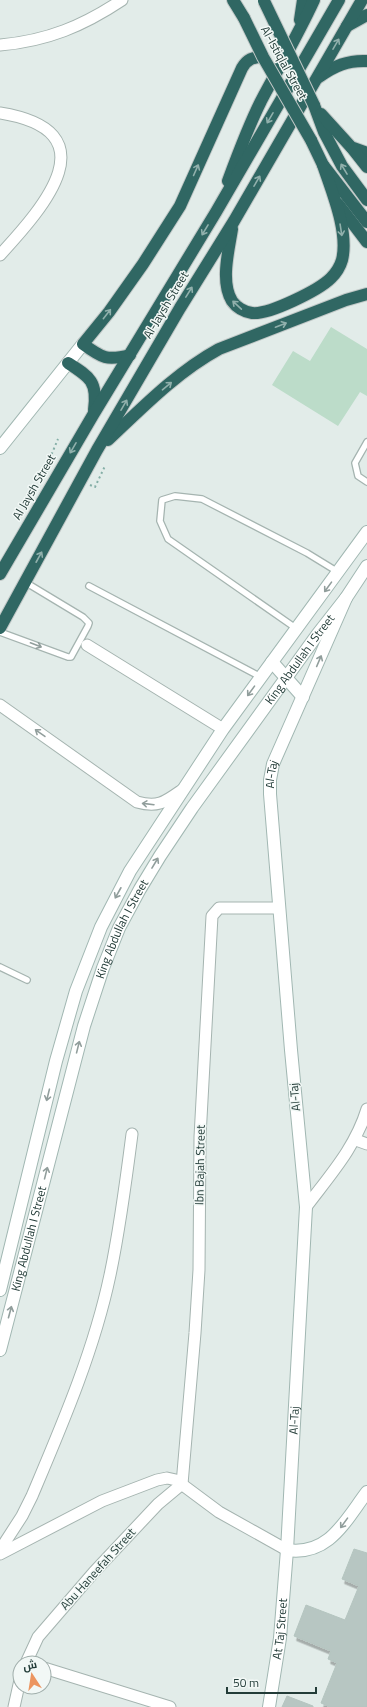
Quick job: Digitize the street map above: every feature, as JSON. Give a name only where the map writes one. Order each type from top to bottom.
[{"type":"highway","name":"Al-Istiqlal Street","points":[[233,0],[244,18],[263,57],[311,140],[323,165]]},
{"type":"highway","points":[[296,39],[304,0]]},
{"type":"highway","points":[[216,212],[240,149],[261,102],[296,39],[314,0]]},
{"type":"highway","name":"Al-Jaysh Street","points":[[93,415],[216,212],[340,0]]},
{"type":"highway","name":"Al-Jaysh Street","points":[[0,628],[97,450],[180,308],[234,221],[362,0]]},
{"type":"highway","name":"Al-Istiqlal Street","points":[[264,1],[314,105],[324,132],[346,174],[367,200]]},
{"type":"highway","points":[[346,27],[367,15]]},
{"type":"highway","points":[[130,355],[115,359],[105,358],[83,344],[109,312],[139,270],[180,206],[242,68],[251,58],[263,57]]},
{"type":"highway","points":[[316,78],[331,68],[348,62],[367,61]]},
{"type":"highway","points":[[314,105],[367,167]]},
{"type":"highway","points":[[351,147],[367,153]]},
{"type":"highway","points":[[234,221],[225,265],[228,291],[232,300],[238,307],[244,311],[259,313],[272,310],[323,286],[335,273],[342,259],[343,247],[342,232],[336,202],[323,165]]},
{"type":"highway","points":[[323,165],[367,222]]},
{"type":"highway","points":[[336,202],[367,242]]},
{"type":"highway","points":[[97,450],[157,394],[201,359],[219,349],[346,300],[367,294]]},
{"type":"highway","points":[[68,363],[88,377],[94,386],[96,396],[93,415]]},
{"type":"highway","name":"Al Jaysh Street","points":[[0,574],[93,415]]},
{"type":"main road","points":[[1,446],[83,344]]},
{"type":"main road","name":"King Abdullah I Street","points":[[0,1290],[56,1061],[76,991],[101,927],[114,900],[130,871],[223,729],[367,532]]},
{"type":"main road","name":"King Abdullah I Street","points":[[0,1350],[84,1026],[103,968],[119,928],[140,889],[172,838],[217,772],[317,635],[346,598],[367,566]]},
{"type":"main road","name":"Al-Taj","points":[[287,1550],[306,1207],[279,908],[270,780],[273,764],[346,598]]},
{"type":"main road","points":[[272,662],[303,697]]},
{"type":"main road","points":[[287,1550],[301,1552],[322,1545],[338,1531],[367,1492]]},
{"type":"main road","name":"At Taj Street","points":[[269,1707],[280,1638],[287,1550]]},
{"type":"street","points":[[0,45],[23,43],[51,36],[78,26],[122,0]]},
{"type":"street","points":[[0,113],[21,116],[39,123],[51,132],[60,146],[61,160],[58,176],[51,190],[29,221],[0,255]]},
{"type":"street","points":[[86,646],[223,729]]},
{"type":"street","points":[[0,705],[137,802],[156,805],[166,802],[182,790]]},
{"type":"street","name":"Ibn Bajah Street","points":[[182,1484],[198,1278],[200,1137],[212,916],[219,908],[279,908]]},
{"type":"street","points":[[306,1207],[356,1140],[367,1109]]},
{"type":"street","points":[[0,1550],[22,1516],[32,1496],[83,1366],[110,1276],[132,1134]]},
{"type":"street","points":[[356,1140],[367,1144]]},
{"type":"street","points":[[0,1554],[102,1501],[143,1485],[167,1478],[172,1478],[182,1484],[219,1512],[287,1550]]},
{"type":"street","name":"Abu Haneefah Street","points":[[30,1655],[38,1637],[94,1572],[158,1504],[182,1484]]},
{"type":"street","points":[[52,1670],[170,1707]]},
{"type":"street","points":[[14,1707],[17,1695]]},
{"type":"lane","points":[[367,442],[355,463],[358,476],[367,482]]},
{"type":"lane","points":[[297,629],[168,539],[160,521],[162,500],[175,496],[202,498],[307,553],[338,573]]},
{"type":"lane","points":[[0,632],[71,657],[88,626],[89,623],[83,617],[25,582]]},
{"type":"lane","points":[[89,586],[261,677]]},
{"type":"lane","points":[[0,967],[26,980]]},
{"type":"path","points":[[52,453],[58,439]]},
{"type":"path","points":[[95,488],[105,466]]},
{"type":"green space","points":[[331,327],[367,349],[367,396],[360,392],[338,426],[272,385],[293,351],[310,361]]},
{"type":"building","points":[[354,1549],[367,1553],[367,1707],[330,1707],[321,1703],[337,1663],[328,1659],[331,1651],[294,1636],[306,1605],[345,1620],[359,1586],[342,1579]]},
{"type":"building","points":[[287,1696],[313,1706],[313,1707],[282,1707]]}]
